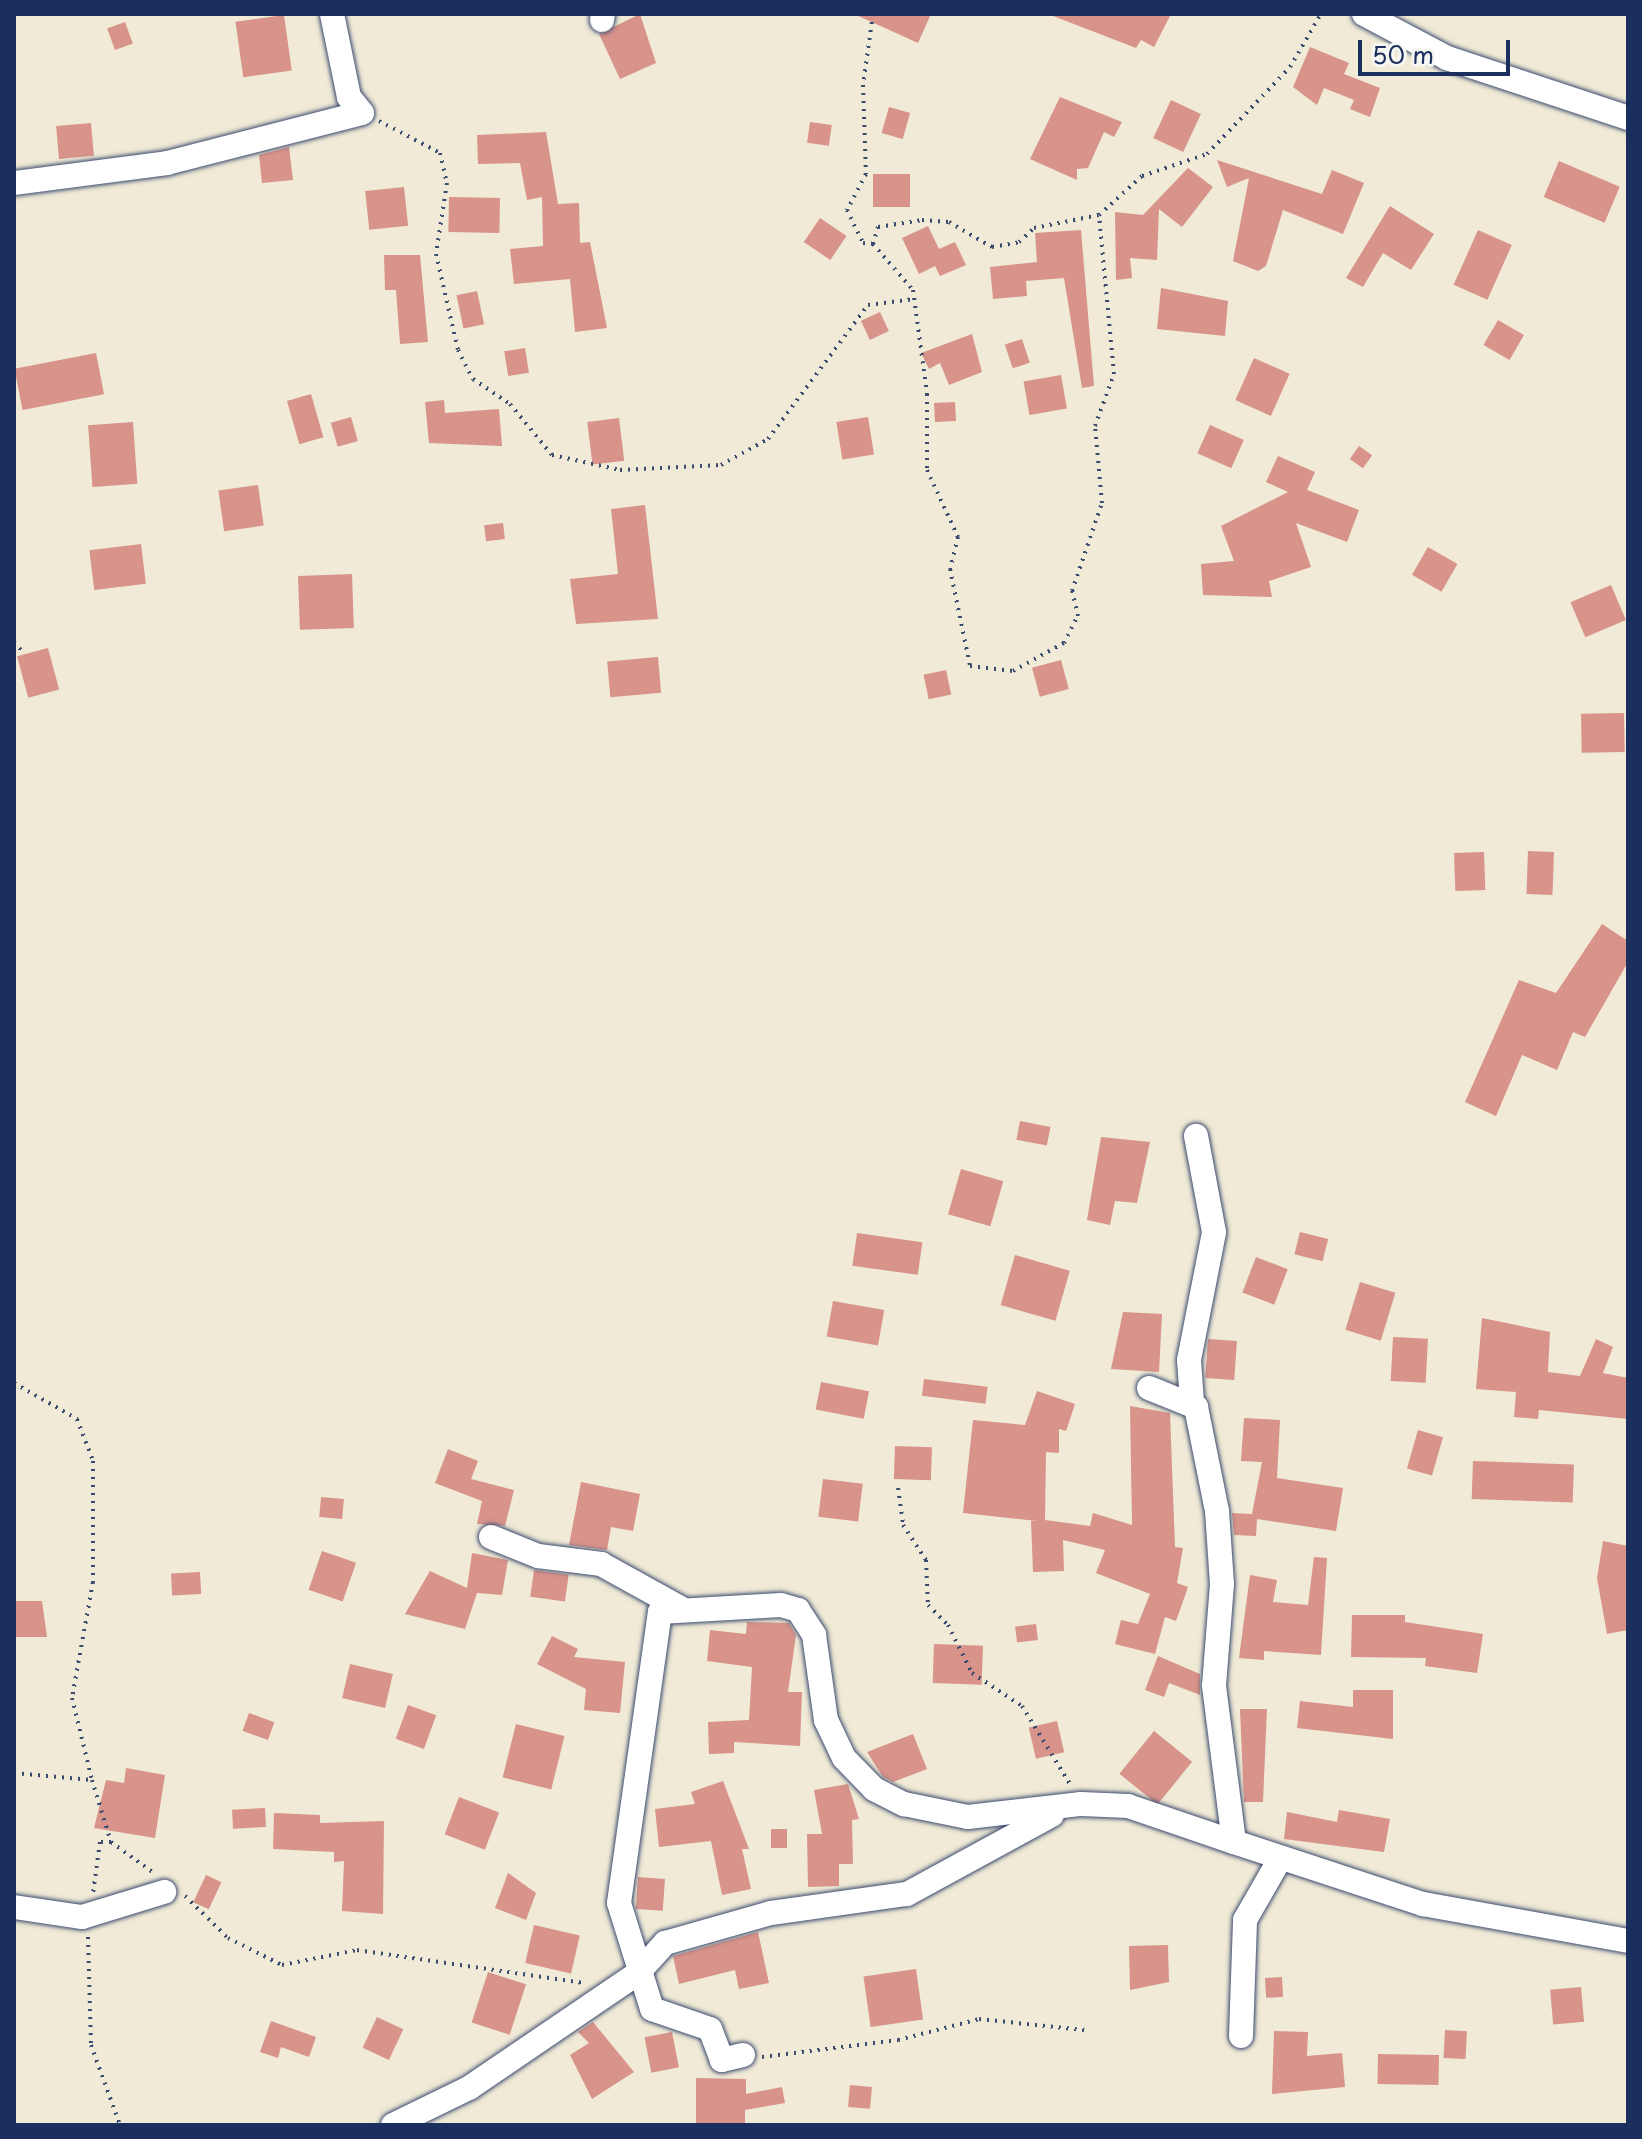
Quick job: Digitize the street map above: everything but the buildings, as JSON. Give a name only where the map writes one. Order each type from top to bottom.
[{"type":"street","points":[[14,183],[167,163],[362,113],[349,97],[332,14]]},
{"type":"street","points":[[1364,14],[1461,63],[1628,118]]},
{"type":"street","points":[[1196,1136],[1214,1232],[1189,1360],[1192,1402],[1219,1523],[1214,1686],[1234,1842]]},
{"type":"street","points":[[1149,1388],[1192,1402]]},
{"type":"street","points":[[491,1537],[538,1556],[601,1564],[684,1610]]},
{"type":"street","points":[[733,2058],[710,2029],[652,2009],[632,1978],[619,1903],[660,1612],[798,1610],[814,1635],[826,1720],[844,1758],[888,1797],[968,1817],[1071,1807],[1128,1806],[1423,1904],[1628,1941]]},
{"type":"street","points":[[393,2125],[469,2088],[632,1978],[665,1943],[771,1913],[907,1894],[1071,1807]]},
{"type":"street","points":[[1241,2036],[1245,1920],[1280,1859]]},
{"type":"street","points":[[14,1907],[82,1917],[168,1887]]},
{"type":"path","points":[[873,14],[863,85],[866,174],[847,210],[863,243],[873,244],[903,271],[915,299],[927,394],[927,470],[958,537],[950,569],[970,666],[1013,671],[1064,643],[1078,616],[1072,591],[1102,503],[1095,426],[1114,374],[1099,215]]},
{"type":"path","points":[[873,244],[878,227],[922,220],[949,222],[992,247],[1019,242],[1034,228],[1099,215],[1142,176],[1207,154],[1240,126],[1290,67],[1321,14]]},
{"type":"path","points":[[362,113],[440,153],[447,183],[436,254],[458,350],[473,379],[510,404],[534,439],[552,455],[582,465],[663,472],[721,465],[768,439],[868,305],[915,299]]},
{"type":"path","points":[[14,642],[21,650]]},
{"type":"path","points":[[14,1383],[77,1419],[93,1461],[93,1582],[72,1698],[92,1780]]},
{"type":"path","points":[[898,1488],[903,1525],[926,1560],[928,1605],[948,1625],[972,1673],[1022,1706],[1071,1807]]},
{"type":"path","points":[[111,1842],[228,1938],[282,1965],[357,1950],[452,1960],[567,1984],[632,1978]]},
{"type":"path","points":[[733,2058],[898,2040],[979,2019],[1084,2030]]}]
